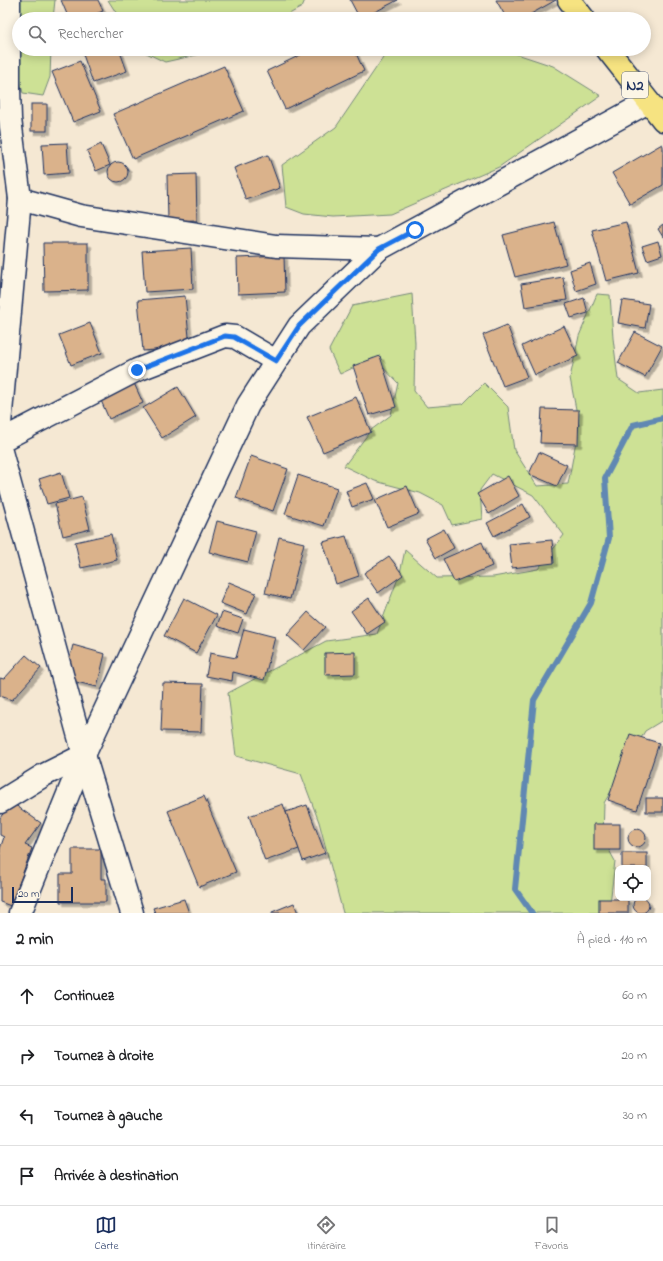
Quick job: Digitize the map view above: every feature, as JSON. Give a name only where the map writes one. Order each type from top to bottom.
[{"type":"highway","points":[[569,0],[578,12]]},
{"type":"highway","name":"N2","points":[[612,56],[663,120]]},
{"type":"street","points":[[0,424],[20,198],[10,119],[4,88],[9,0]]},
{"type":"street","points":[[20,913],[84,755],[248,405],[299,326],[379,249],[648,102]]},
{"type":"street","points":[[20,198],[81,216],[276,246],[379,249]]},
{"type":"street","points":[[0,441],[137,370],[225,336],[234,337],[276,361]]},
{"type":"street","points":[[0,448],[84,755],[132,913]]},
{"type":"street","points":[[0,802],[44,775],[84,755]]},
{"type":"green space","points":[[15,0],[55,0],[54,12],[12,12],[12,48],[7,28]]},
{"type":"green space","points":[[108,0],[305,0],[302,7],[293,12],[116,12]]},
{"type":"green space","points":[[14,56],[51,56],[50,77],[43,96],[23,93]]},
{"type":"green space","points":[[153,56],[192,56],[165,62]]},
{"type":"green space","points":[[384,56],[523,56],[553,66],[601,96],[499,167],[390,214],[333,217],[304,214],[286,207],[282,165],[336,127]]},
{"type":"green space","points":[[412,294],[415,343],[414,391],[427,407],[463,404],[484,383],[508,407],[514,450],[537,486],[568,484],[579,425],[570,378],[579,336],[597,294],[610,295],[618,379],[639,393],[663,390],[663,720],[645,731],[604,803],[603,839],[615,861],[609,913],[343,913],[319,822],[301,774],[236,756],[228,693],[326,641],[377,634],[400,573],[405,550],[437,578],[493,577],[538,569],[564,535],[533,495],[492,474],[480,490],[482,519],[452,525],[443,505],[420,493],[375,481],[344,466],[371,430],[391,415],[398,383],[374,358],[340,374],[329,350],[352,306]]},
{"type":"building","points":[[61,0],[98,0],[103,11],[101,12],[66,12]]},
{"type":"building","points":[[350,0],[398,0],[375,12],[356,12]]},
{"type":"building","points":[[496,0],[556,0],[535,12],[503,12]]},
{"type":"building","points":[[83,56],[122,56],[127,71],[93,83]]},
{"type":"building","points":[[298,56],[357,56],[364,71],[285,109],[267,71]]},
{"type":"building","points":[[80,61],[101,111],[73,122],[52,72]]},
{"type":"building","points":[[224,66],[244,111],[133,159],[113,114]]},
{"type":"building","points":[[31,104],[47,104],[47,131],[31,131]]},
{"type":"building","points":[[67,143],[69,173],[44,175],[42,144]]},
{"type":"building","points":[[101,144],[110,165],[96,171],[87,151]]},
{"type":"building","points":[[662,144],[663,185],[630,204],[612,173]]},
{"type":"building","points":[[268,155],[280,188],[246,200],[234,168]]},
{"type":"building","points":[[114,162],[122,162],[128,168],[128,176],[122,182],[114,182],[108,176],[108,168]]},
{"type":"building","points":[[196,174],[197,220],[168,221],[167,175]]},
{"type":"building","points":[[554,222],[566,264],[515,277],[503,235]]},
{"type":"building","points":[[626,222],[639,273],[606,281],[592,230]]},
{"type":"building","points":[[663,225],[663,237],[658,229]]},
{"type":"building","points":[[658,241],[662,255],[647,260],[642,246]]},
{"type":"building","points":[[43,243],[88,243],[88,290],[44,291]]},
{"type":"building","points":[[191,248],[193,289],[145,292],[142,251]]},
{"type":"building","points":[[284,256],[285,292],[238,294],[237,258]]},
{"type":"building","points":[[590,263],[596,284],[576,291],[570,270]]},
{"type":"building","points":[[563,277],[567,300],[525,307],[521,284]]},
{"type":"building","points":[[185,296],[190,347],[143,351],[138,300]]},
{"type":"building","points":[[584,298],[588,313],[571,318],[566,304]]},
{"type":"building","points":[[622,300],[649,304],[645,328],[618,323]]},
{"type":"building","points":[[90,323],[102,353],[71,365],[59,335]]},
{"type":"building","points":[[507,325],[527,377],[503,386],[483,335]]},
{"type":"building","points":[[564,326],[578,356],[535,375],[522,346]]},
{"type":"building","points":[[635,332],[662,346],[645,377],[618,363]]},
{"type":"building","points":[[380,356],[396,407],[369,415],[353,366]]},
{"type":"building","points":[[133,381],[143,403],[109,419],[99,396]]},
{"type":"building","points":[[178,387],[196,417],[162,438],[143,408]]},
{"type":"building","points":[[356,397],[371,432],[323,452],[307,417]]},
{"type":"building","points":[[542,409],[579,410],[578,444],[540,443]]},
{"type":"building","points":[[539,452],[567,465],[557,486],[529,474]]},
{"type":"building","points":[[251,456],[288,469],[273,511],[236,498]]},
{"type":"building","points":[[61,472],[69,498],[47,504],[39,479]]},
{"type":"building","points":[[298,475],[337,488],[324,526],[285,514]]},
{"type":"building","points":[[508,476],[519,496],[489,514],[477,494]]},
{"type":"building","points":[[367,483],[374,499],[352,507],[346,491]]},
{"type":"building","points":[[407,486],[419,514],[387,527],[375,500]]},
{"type":"building","points":[[82,497],[90,529],[63,536],[55,504]]},
{"type":"building","points":[[523,504],[530,517],[494,536],[487,523]]},
{"type":"building","points":[[217,521],[256,531],[248,562],[209,552]]},
{"type":"building","points":[[444,529],[454,548],[436,558],[425,539]]},
{"type":"building","points":[[111,534],[117,560],[81,568],[75,542]]},
{"type":"building","points":[[346,536],[359,576],[336,584],[323,542]]},
{"type":"building","points":[[279,537],[304,543],[290,599],[265,593]]},
{"type":"building","points":[[552,540],[554,563],[512,568],[509,544]]},
{"type":"building","points":[[482,542],[492,566],[454,582],[443,559]]},
{"type":"building","points":[[389,556],[403,575],[378,593],[364,573]]},
{"type":"building","points":[[229,582],[256,593],[247,614],[220,603]]},
{"type":"building","points":[[184,598],[217,615],[196,653],[164,636]]},
{"type":"building","points":[[369,598],[385,622],[367,634],[351,611]]},
{"type":"building","points":[[222,612],[243,619],[238,633],[217,626]]},
{"type":"building","points":[[308,612],[325,627],[304,650],[287,635]]},
{"type":"building","points":[[244,629],[275,637],[264,680],[233,672],[232,681],[206,676],[210,653],[236,658]]},
{"type":"building","points":[[73,645],[105,654],[97,687],[64,679]]},
{"type":"building","points":[[355,652],[355,674],[325,675],[325,653]]},
{"type":"building","points":[[26,655],[41,668],[12,700],[0,696],[0,678],[4,679]]},
{"type":"building","points":[[163,683],[203,684],[201,732],[161,731]]},
{"type":"building","points":[[630,734],[659,743],[637,810],[608,800]]},
{"type":"building","points":[[204,796],[236,872],[199,887],[168,811]]},
{"type":"building","points":[[646,798],[663,798],[663,812],[646,812]]},
{"type":"building","points":[[11,802],[41,823],[25,845],[32,848],[11,906],[0,902],[0,849],[4,837],[0,835],[0,818]]},
{"type":"building","points":[[283,804],[299,849],[265,861],[249,816]]},
{"type":"building","points":[[307,805],[325,853],[303,861],[286,812]]},
{"type":"building","points":[[594,824],[620,824],[620,850],[594,850]]},
{"type":"building","points":[[637,829],[643,832],[646,838],[643,844],[637,847],[631,844],[628,838],[631,832]]},
{"type":"building","points":[[72,849],[101,849],[101,879],[106,879],[106,902],[60,902],[60,874],[72,874]]},
{"type":"building","points":[[622,853],[647,853],[647,865],[622,865]]},
{"type":"building","points":[[184,899],[189,913],[155,913],[153,908]]},
{"type":"building","points":[[599,899],[628,901],[628,913],[599,913]]},
{"type":"building","points":[[634,901],[649,902],[649,908],[644,913],[638,913],[633,908]]},
{"type":"building","points":[[294,903],[298,913],[272,913],[272,912]]},
{"type":"waterway","points":[[532,913],[515,889],[534,700],[591,603],[609,538],[605,478],[633,425],[663,418]]},
{"type":"route","points":[[137,370],[225,336],[234,337],[276,361],[299,326],[379,249],[415,230]]}]
